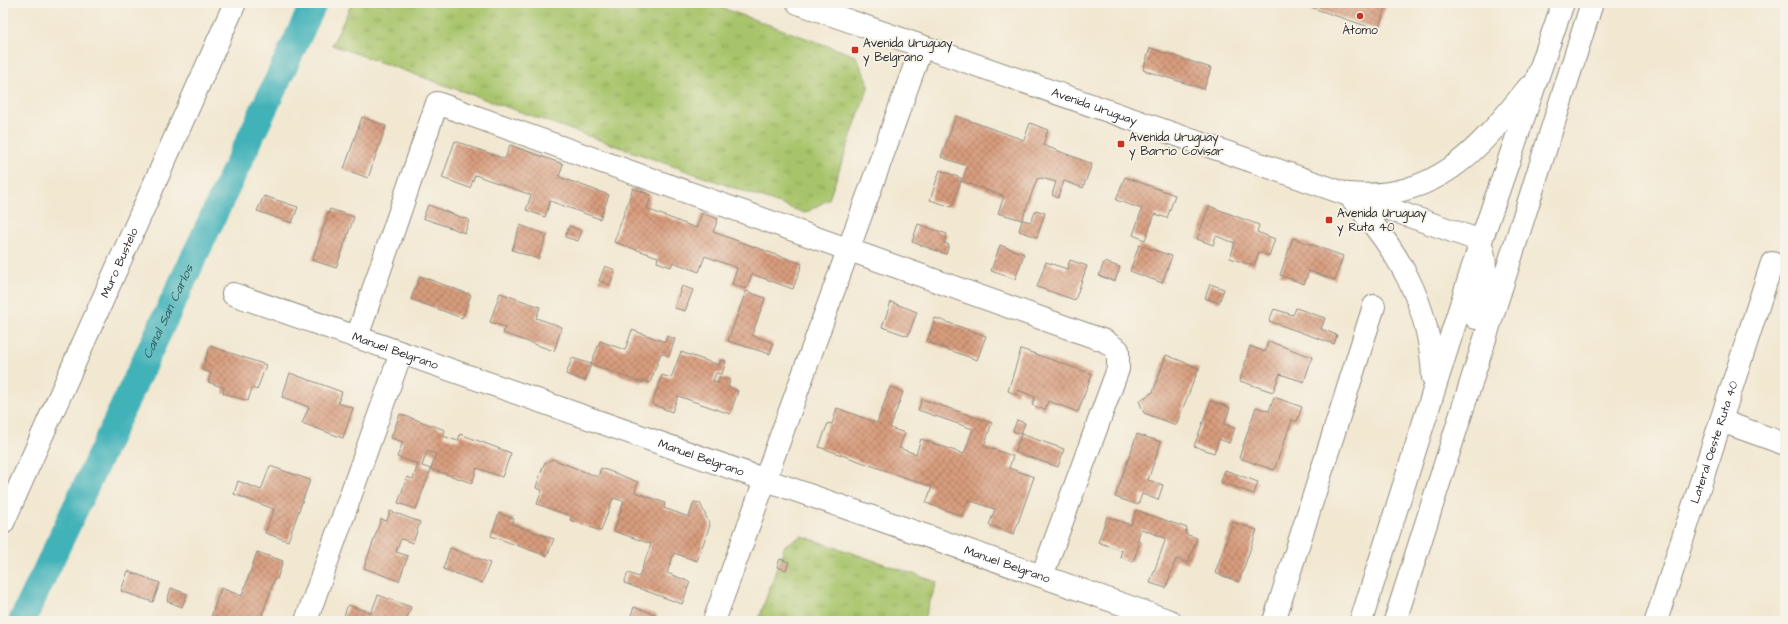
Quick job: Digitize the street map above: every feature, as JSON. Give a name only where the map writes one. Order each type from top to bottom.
[{"type":"main road","name":"Muro Bustelo","points":[[3,523],[235,3]]},
{"type":"main road","name":"Avenida Uruguay","points":[[798,3],[1480,241]]},
{"type":"main road","points":[[1360,621],[1434,391],[1480,241],[1563,3]]},
{"type":"main road","points":[[1396,617],[1592,3]]},
{"type":"main road","points":[[714,621],[922,46]]},
{"type":"main road","points":[[1348,194],[1381,195],[1404,191],[1430,181],[1451,169],[1471,153],[1499,124],[1538,76]]},
{"type":"main road","points":[[357,337],[437,103],[1105,341],[1118,350],[1118,369],[1042,576]]},
{"type":"main road","points":[[1348,194],[1374,224],[1396,256],[1414,290],[1422,310],[1432,350],[1434,391]]},
{"type":"main road","points":[[1480,241],[1503,235],[1522,223]]},
{"type":"main road","points":[[1396,617],[1394,581],[1484,291],[1485,259],[1480,241]]},
{"type":"main road","name":"Lateral Oeste Ruta 40","points":[[1656,621],[1772,263]]},
{"type":"main road","name":"Manuel Belgrano","points":[[233,294],[1170,621]]},
{"type":"main road","points":[[1274,621],[1374,306]]},
{"type":"main road","points":[[306,621],[401,353]]},
{"type":"main road","points":[[1721,422],[1785,444]]},
{"type":"green space","points":[[352,3],[708,3],[856,56],[869,85],[829,199],[805,213],[332,45]]},
{"type":"green space","points":[[802,536],[937,582],[923,621],[758,621],[785,545]]},
{"type":"building","name":"Átomo","points":[[1298,3],[1387,3],[1378,30]]},
{"type":"building","points":[[1150,48],[1211,68],[1204,89],[1143,70]]},
{"type":"building","points":[[956,116],[1024,140],[1030,123],[1048,130],[1043,145],[1092,164],[1083,188],[1064,181],[1058,198],[1052,195],[1056,182],[1042,178],[1037,179],[1022,220],[998,213],[1004,196],[961,181],[952,207],[930,200],[940,170],[963,179],[967,166],[941,157]]},
{"type":"building","points":[[362,117],[386,126],[368,178],[344,169]]},
{"type":"building","points":[[455,141],[505,159],[510,145],[563,164],[559,177],[609,195],[600,219],[550,201],[545,217],[526,210],[531,195],[475,175],[470,188],[442,178]]},
{"type":"building","points":[[1125,177],[1175,195],[1167,218],[1155,214],[1145,240],[1133,235],[1142,209],[1116,200]]},
{"type":"building","points":[[633,188],[651,195],[647,209],[696,228],[702,213],[718,219],[713,232],[802,264],[793,289],[752,274],[746,289],[732,284],[737,268],[705,256],[699,272],[673,262],[671,267],[657,262],[658,257],[614,242]]},
{"type":"building","points":[[264,196],[298,207],[292,223],[257,211]]},
{"type":"building","points":[[428,205],[469,220],[465,233],[423,218]]},
{"type":"building","points":[[1209,206],[1259,225],[1257,232],[1275,239],[1269,256],[1259,252],[1254,266],[1230,258],[1235,243],[1216,236],[1213,245],[1197,239]]},
{"type":"building","points":[[330,209],[354,217],[336,268],[312,260]]},
{"type":"building","points":[[1036,210],[1045,213],[1037,237],[1019,231],[1022,220],[1031,222]]},
{"type":"building","points":[[918,224],[947,234],[944,243],[949,245],[946,254],[912,242]]},
{"type":"building","points":[[520,225],[547,235],[538,259],[512,250]]},
{"type":"building","points":[[569,226],[582,231],[578,241],[565,237]]},
{"type":"building","points":[[1293,238],[1343,256],[1335,280],[1309,271],[1304,284],[1280,275]]},
{"type":"building","points":[[1000,245],[1024,254],[1015,279],[991,271]]},
{"type":"building","points":[[1139,245],[1172,256],[1162,283],[1130,271]]},
{"type":"building","points":[[1070,260],[1087,266],[1075,300],[1037,287],[1046,262],[1067,269]]},
{"type":"building","points":[[1104,262],[1120,267],[1115,281],[1099,276]]},
{"type":"building","points":[[605,266],[615,270],[610,285],[599,281]]},
{"type":"building","points":[[420,276],[471,295],[462,318],[411,299]]},
{"type":"building","points":[[1210,284],[1224,289],[1219,303],[1205,298]]},
{"type":"building","points":[[682,286],[693,290],[685,311],[674,308]]},
{"type":"building","points":[[746,291],[765,298],[752,335],[773,343],[770,354],[728,341]]},
{"type":"building","points":[[500,293],[540,307],[536,318],[562,327],[554,351],[503,333],[505,327],[490,322]]},
{"type":"building","points":[[891,302],[917,312],[908,336],[882,327]]},
{"type":"building","points":[[1296,308],[1325,318],[1321,329],[1337,335],[1334,344],[1269,321],[1274,309],[1293,315]]},
{"type":"building","points":[[935,318],[986,336],[977,360],[927,342]]},
{"type":"building","points":[[632,330],[665,342],[667,336],[675,339],[669,356],[661,353],[650,383],[642,380],[642,383],[591,364],[600,341],[625,350]]},
{"type":"building","points":[[1268,341],[1312,357],[1304,382],[1280,374],[1273,392],[1240,381],[1250,346],[1265,352]]},
{"type":"building","points":[[210,346],[266,365],[257,390],[252,388],[248,401],[223,393],[224,388],[208,382],[211,373],[202,370]]},
{"type":"building","points":[[1021,349],[1092,374],[1078,412],[1048,401],[1045,410],[1032,405],[1035,397],[1018,390],[1017,395],[1008,391]]},
{"type":"building","points":[[681,352],[719,365],[721,360],[726,361],[722,374],[716,373],[713,381],[718,383],[720,377],[730,380],[728,387],[738,391],[730,414],[678,396],[672,412],[652,404],[662,375],[671,378]]},
{"type":"building","points":[[1166,355],[1199,368],[1176,425],[1144,413],[1139,401],[1153,392]]},
{"type":"building","points":[[572,358],[591,364],[585,381],[566,374]]},
{"type":"building","points":[[290,373],[342,392],[338,403],[353,408],[343,438],[302,423],[309,407],[282,397]]},
{"type":"building","points":[[890,387],[903,392],[890,428],[905,433],[899,448],[916,454],[921,439],[964,454],[973,429],[918,410],[922,399],[992,423],[984,446],[1013,456],[1009,468],[1034,477],[1014,534],[989,525],[995,509],[968,500],[962,516],[926,503],[932,487],[819,447],[828,423],[832,424],[837,408],[877,423]]},
{"type":"building","points":[[1274,397],[1302,407],[1297,421],[1292,420],[1274,470],[1239,458],[1256,407],[1269,411]]},
{"type":"building","points":[[1211,401],[1230,408],[1224,424],[1235,428],[1229,443],[1219,439],[1214,453],[1194,446]]},
{"type":"building","points":[[400,414],[445,430],[443,436],[458,441],[460,434],[511,453],[502,477],[477,468],[472,483],[431,469],[416,509],[398,503],[407,477],[413,479],[418,464],[397,457],[403,442],[391,438]],"holes":[[[427,451],[436,454],[431,469],[422,466]]]},
{"type":"building","points":[[1017,420],[1025,423],[1021,434],[1013,431]]},
{"type":"building","points":[[1021,434],[1064,449],[1058,467],[1015,452]]},
{"type":"building","points":[[1137,434],[1161,442],[1148,480],[1163,485],[1158,500],[1142,494],[1138,505],[1115,497]]},
{"type":"building","points":[[552,459],[598,477],[601,468],[638,482],[635,492],[665,503],[664,508],[689,517],[694,502],[700,503],[710,525],[697,561],[674,553],[667,573],[690,582],[682,604],[624,583],[628,573],[639,577],[651,544],[614,531],[624,501],[613,498],[601,531],[570,520],[571,516],[537,504],[542,490],[536,488],[537,484],[544,464]]},
{"type":"building","points":[[270,466],[310,480],[288,541],[265,533],[274,509],[234,494],[238,481],[261,490]]},
{"type":"building","points":[[1225,470],[1258,482],[1254,494],[1221,482]]},
{"type":"building","points":[[1136,510],[1187,528],[1185,534],[1197,538],[1188,563],[1176,559],[1166,588],[1150,583],[1166,538],[1141,529],[1137,541],[1140,542],[1133,562],[1120,557],[1122,551],[1098,542],[1107,517],[1131,525]]},
{"type":"building","points":[[390,511],[420,522],[413,543],[401,539],[396,552],[408,556],[399,581],[364,568],[381,519],[387,521]]},
{"type":"building","points":[[499,513],[514,519],[512,524],[554,539],[547,556],[491,536]]},
{"type":"building","points":[[1233,522],[1257,530],[1239,582],[1215,573]]},
{"type":"building","points":[[450,548],[490,563],[482,583],[443,569]]},
{"type":"building","points":[[257,552],[283,561],[277,579],[275,578],[260,621],[222,621],[211,617],[221,588],[242,596]]},
{"type":"building","points":[[780,559],[789,562],[786,570],[777,567]]},
{"type":"building","points":[[128,571],[160,583],[153,602],[121,591]]},
{"type":"building","points":[[171,588],[187,594],[182,607],[167,601]]},
{"type":"building","points":[[378,595],[411,607],[406,621],[342,621],[348,605],[371,613]]},
{"type":"building","points":[[634,607],[657,615],[655,621],[629,621]]},
{"type":"waterway","name":"Canal San Carlos","points":[[22,621],[314,3]]},
{"type":"place","name":"Átomo","points":[[1360,16]]},
{"type":"place","name":"Avenida Uruguay y Belgrano","points":[[855,50]]},
{"type":"place","name":"Avenida Uruguay y Barrio Covisar","points":[[1121,144]]},
{"type":"place","name":"Avenida Uruguay y Ruta 40","points":[[1329,220]]}]
